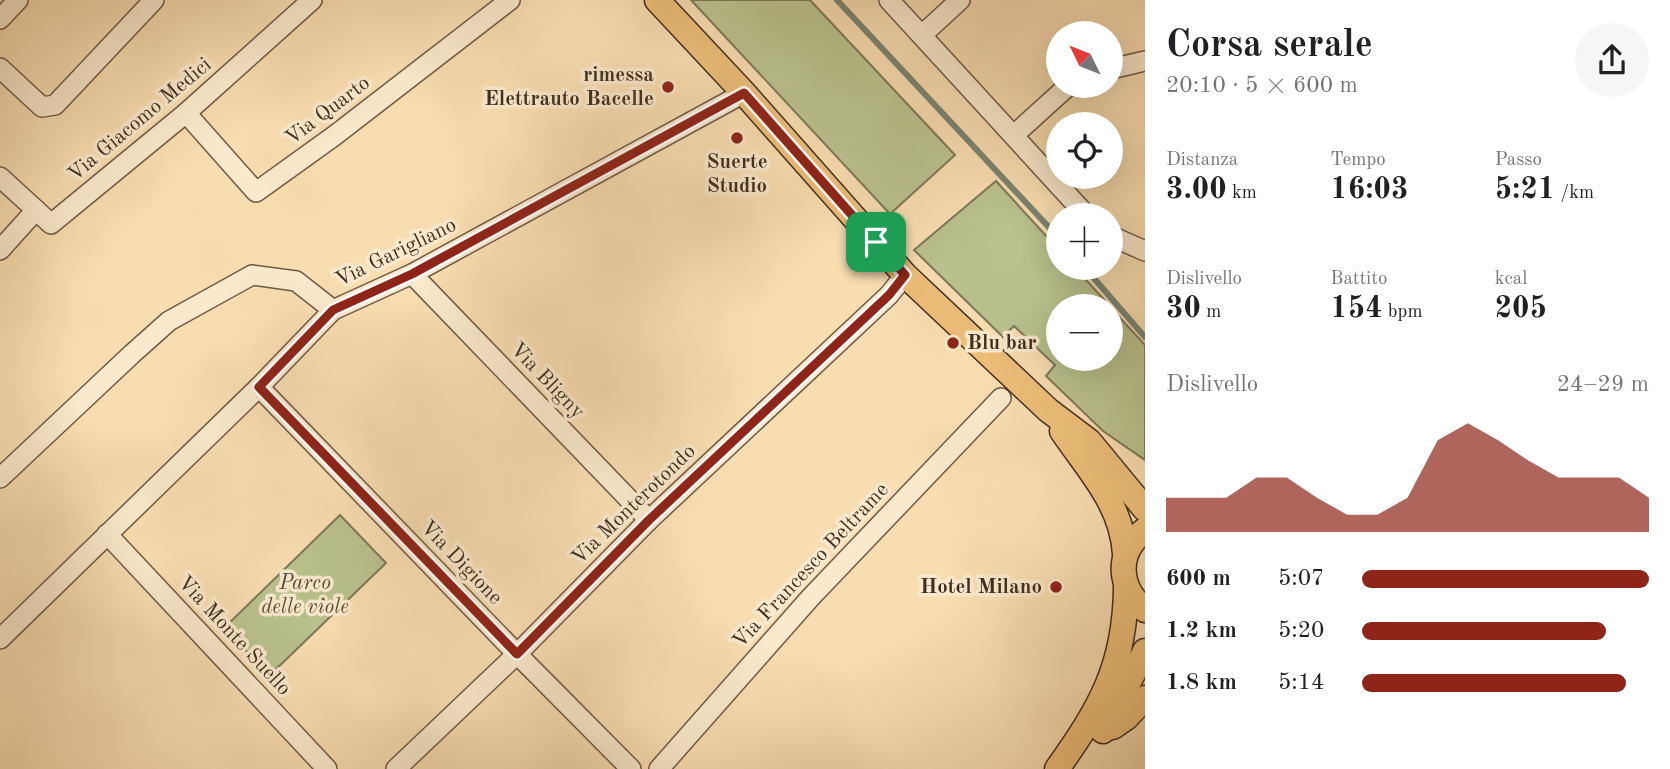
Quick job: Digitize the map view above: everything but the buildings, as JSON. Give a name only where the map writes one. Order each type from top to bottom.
[{"type":"main road","points":[[657,0],[744,93],[905,275],[1048,410],[1145,482]]},
{"type":"main road","points":[[1048,410],[1097,477],[1112,503],[1124,537],[1123,575],[1126,588],[1123,639],[1116,667],[1087,727],[1057,769]]},
{"type":"main road","points":[[1089,441],[1145,509]]},
{"type":"main road","points":[[1125,554],[1135,538],[1145,530]]},
{"type":"main road","points":[[1126,588],[1134,601],[1145,610]]},
{"type":"main road","points":[[1076,769],[1101,736],[1145,651]]},
{"type":"main road","points":[[1101,736],[1126,718],[1145,698]]},
{"type":"street","points":[[0,19],[18,0]]},
{"type":"street","points":[[0,68],[42,107],[55,105],[154,0]]},
{"type":"street","name":"Via Giacomo Medici","points":[[36,210],[51,224],[186,113],[313,0]]},
{"type":"street","name":"Via Quarto","points":[[186,113],[256,192],[334,136],[510,0]]},
{"type":"street","points":[[890,0],[1075,203]]},
{"type":"street","points":[[922,35],[960,0]]},
{"type":"street","points":[[1124,66],[1145,61]]},
{"type":"street","name":"Via Garigliano","points":[[0,639],[259,387],[333,310],[412,274],[744,93]]},
{"type":"street","points":[[1014,135],[1055,98]]},
{"type":"street","points":[[0,177],[36,210],[0,250]]},
{"type":"street","points":[[1123,241],[1145,251]]},
{"type":"street","name":"Via Bligny","points":[[412,274],[649,520]]},
{"type":"street","points":[[0,478],[169,321],[253,275],[296,281],[333,310]]},
{"type":"street","name":"Via Monterotondo","points":[[396,769],[517,654],[649,520],[889,295],[905,275]]},
{"type":"street","name":"Via Digione","points":[[259,387],[631,769]]},
{"type":"street","name":"Via Francesco Beltrame","points":[[659,769],[811,597],[1001,398]]},
{"type":"street","name":"Via Monte Suello","points":[[107,534],[327,769]]},
{"type":"green space","points":[[691,0],[810,0],[955,155],[890,214]]},
{"type":"green space","points":[[996,181],[1046,236],[1046,280],[1086,280],[1099,294],[1046,294],[1046,356],[1014,326],[1003,337],[914,250]]},
{"type":"green space","points":[[1123,321],[1145,345],[1145,460],[1103,431],[1046,376],[1050,371],[1123,371]]},
{"type":"green space","name":"Parco delle viole","points":[[340,515],[386,563],[270,675],[224,628]]},
{"type":"waterway","points":[[837,0],[1046,224]]},
{"type":"waterway","points":[[1095,280],[1145,337]]},
{"type":"place","name":"rimessa Elettrauto Bacelle","points":[[668,87]]},
{"type":"place","name":"Suerte Studio","points":[[737,138]]},
{"type":"place","name":"Blu bar","points":[[953,343]]},
{"type":"place","name":"Hotel Milano","points":[[1056,587]]},
{"type":"route","points":[[744,93],[876,242],[905,275],[889,295],[649,520],[517,654],[259,387],[333,310],[412,274],[744,93]]}]
